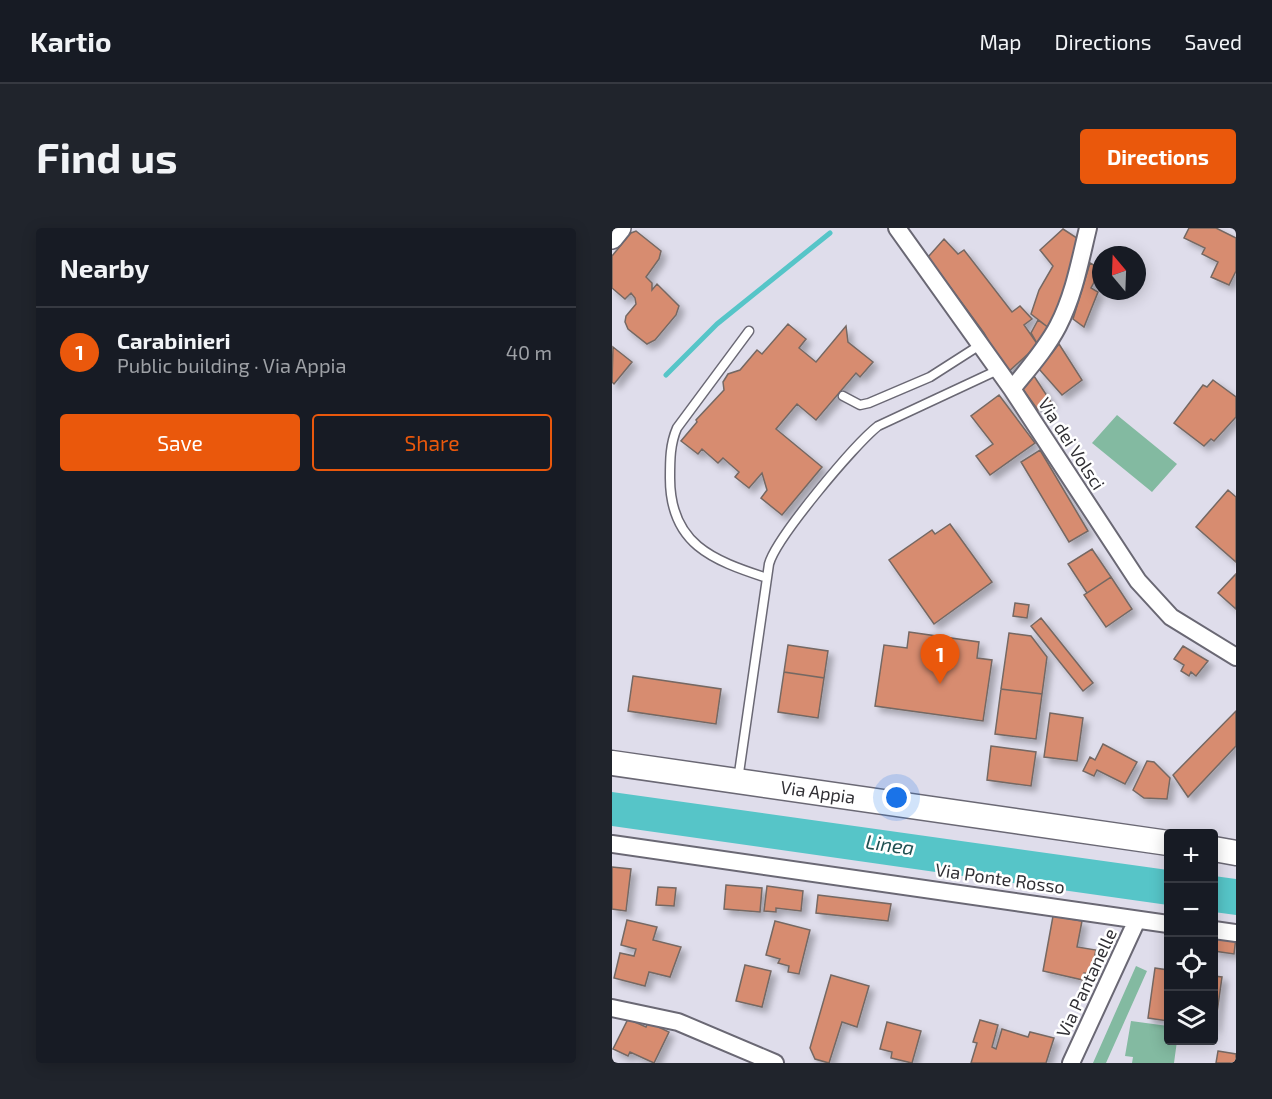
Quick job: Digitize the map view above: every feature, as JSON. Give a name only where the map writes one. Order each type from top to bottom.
[{"type":"main road","name":"Via Appia","points":[[612,763],[737,785],[1164,842]]},
{"type":"main road","points":[[1218,850],[1236,853]]},
{"type":"street","points":[[612,238],[620,228]]},
{"type":"street","name":"Via dei Volsci","points":[[897,228],[1012,389],[1146,589],[1171,617],[1236,657]]},
{"type":"street","points":[[1012,389],[1044,350],[1059,325],[1069,301],[1088,228]]},
{"type":"street","name":"Via Ponte Rosso","points":[[612,844],[1098,912],[1164,923]]},
{"type":"street","name":"Via Pantanelle","points":[[1071,1063],[1137,920]]},
{"type":"street","points":[[1218,931],[1236,933]]},
{"type":"street","points":[[612,1008],[678,1022],[775,1063]]},
{"type":"lane","points":[[749,331],[677,428],[671,446],[670,495],[677,520],[699,548],[726,564],[767,578]]},
{"type":"lane","points":[[843,396],[860,405],[869,403],[930,377],[980,345]]},
{"type":"lane","points":[[737,785],[767,578],[771,556],[780,540],[869,433],[886,422],[998,370]]},
{"type":"green space","points":[[1117,415],[1177,464],[1152,492],[1092,443]]},
{"type":"green space","points":[[1136,966],[1147,971],[1106,1063],[1093,1063]]},
{"type":"green space","points":[[1131,1021],[1164,1025],[1164,1045],[1176,1045],[1174,1063],[1132,1063],[1133,1057],[1125,1056]]},
{"type":"water","name":"Linea","points":[[612,792],[1164,869],[1164,904],[612,826]]},
{"type":"water","points":[[1218,877],[1236,879],[1236,915],[1218,913]]},
{"type":"building","points":[[1189,228],[1216,228],[1236,238],[1236,271],[1229,285],[1211,277],[1218,262],[1202,254],[1205,248],[1184,238]]},
{"type":"building","points":[[1063,229],[1080,240],[1059,309],[1049,328],[1031,314],[1039,290],[1053,266],[1040,250]]},
{"type":"building","points":[[636,231],[661,251],[659,259],[646,277],[652,283],[652,290],[657,284],[679,306],[676,315],[655,340],[647,344],[628,329],[625,322],[626,316],[636,304],[635,298],[631,293],[625,299],[612,288],[612,256],[631,233]]},
{"type":"building","points":[[944,239],[958,254],[964,250],[1012,312],[1020,306],[1032,319],[1024,325],[1038,345],[1007,373],[984,333],[928,257]]},
{"type":"building","points":[[1090,263],[1092,264],[1092,300],[1095,300],[1084,327],[1073,319]]},
{"type":"building","points":[[1038,320],[1049,328],[1038,345],[1031,333]]},
{"type":"building","points":[[788,324],[806,339],[799,348],[816,362],[846,326],[848,342],[873,362],[860,377],[856,373],[816,420],[797,404],[776,429],[822,467],[782,515],[761,498],[767,490],[762,473],[749,488],[735,477],[739,472],[723,458],[718,463],[702,449],[698,454],[681,441],[697,422],[696,420],[724,390],[723,382],[728,374],[740,370],[757,350],[762,354]]},
{"type":"building","points":[[1059,344],[1082,380],[1062,395],[1039,369]]},
{"type":"building","points":[[613,347],[632,362],[614,384],[612,382]]},
{"type":"building","points":[[1034,376],[1051,402],[1038,410],[1022,388]]},
{"type":"building","points":[[1213,380],[1236,397],[1236,417],[1214,441],[1211,439],[1204,446],[1174,423],[1203,385],[1207,387]]},
{"type":"building","points":[[999,395],[1035,443],[990,475],[976,456],[993,444],[971,416]]},
{"type":"building","points":[[1040,450],[1088,531],[1069,542],[1021,462]]},
{"type":"building","points":[[1228,490],[1236,497],[1236,562],[1196,527]]},
{"type":"building","points":[[950,524],[992,582],[934,624],[889,560],[932,530],[935,534]]},
{"type":"building","points":[[1092,549],[1111,577],[1087,593],[1068,564]]},
{"type":"building","points":[[1236,574],[1236,609],[1218,593]]},
{"type":"building","points":[[1111,577],[1132,609],[1106,627],[1084,595]]},
{"type":"building","points":[[1015,603],[1029,605],[1027,618],[1013,616]]},
{"type":"building","points":[[1041,618],[1093,683],[1083,691],[1031,626]]},
{"type":"building","points":[[909,632],[979,642],[977,658],[992,660],[983,721],[875,706],[884,645],[907,648]]},
{"type":"building","points":[[1009,633],[1031,636],[1047,657],[1042,694],[1001,689]]},
{"type":"building","points":[[788,645],[828,651],[824,678],[784,672]]},
{"type":"building","points":[[1183,646],[1208,661],[1196,676],[1191,672],[1189,676],[1181,671],[1184,665],[1174,659]]},
{"type":"building","points":[[784,672],[824,678],[818,718],[778,712]]},
{"type":"building","points":[[633,676],[721,689],[716,724],[628,711]]},
{"type":"building","points":[[1001,689],[1042,694],[1036,739],[995,734]]},
{"type":"building","points":[[1236,711],[1236,746],[1188,797],[1173,775]]},
{"type":"building","points":[[1050,713],[1083,718],[1077,761],[1044,757]]},
{"type":"building","points":[[1103,744],[1137,762],[1125,784],[1097,770],[1094,776],[1083,771],[1090,757],[1095,760]]},
{"type":"building","points":[[991,746],[1036,752],[1031,786],[987,780]]},
{"type":"building","points":[[1147,761],[1154,762],[1170,778],[1167,799],[1144,798],[1133,790]]},
{"type":"building","points":[[612,867],[631,869],[626,911],[612,909]]},
{"type":"building","points":[[726,885],[762,888],[760,912],[724,909]]},
{"type":"building","points":[[767,886],[803,891],[801,911],[776,908],[776,912],[764,911]]},
{"type":"building","points":[[658,887],[676,888],[674,906],[656,905]]},
{"type":"building","points":[[818,895],[891,904],[888,921],[816,913]]},
{"type":"building","points":[[1053,916],[1082,921],[1077,947],[1096,950],[1091,974],[1084,973],[1083,980],[1043,971]]},
{"type":"building","points":[[627,920],[657,927],[653,940],[681,947],[670,977],[649,972],[645,986],[614,978],[620,953],[634,956],[636,949],[621,945]]},
{"type":"building","points":[[775,921],[810,930],[799,974],[788,972],[789,966],[778,963],[780,959],[766,955]]},
{"type":"building","points":[[1218,934],[1236,937],[1234,954],[1218,952]]},
{"type":"building","points":[[745,965],[771,971],[762,1007],[736,1001]]},
{"type":"building","points":[[1155,968],[1164,969],[1164,1020],[1148,1018]]},
{"type":"building","points":[[831,975],[869,986],[857,1027],[842,1022],[829,1063],[815,1059],[810,1048]]},
{"type":"building","points":[[1218,976],[1222,977],[1218,1006]]},
{"type":"building","points":[[628,1019],[646,1027],[648,1022],[669,1032],[654,1063],[630,1052],[628,1056],[613,1049]]},
{"type":"building","points":[[980,1020],[998,1025],[992,1047],[996,1049],[1002,1029],[1028,1037],[1030,1032],[1054,1038],[1046,1063],[971,1063],[977,1043],[973,1042]]},
{"type":"building","points":[[887,1022],[921,1031],[912,1063],[891,1058],[892,1052],[880,1049]]},
{"type":"building","points":[[1218,1051],[1236,1054],[1236,1063],[1216,1063]]},
{"type":"waterway","points":[[666,375],[717,324],[830,233]]},
{"type":"place","name":"Carabinieri","points":[[940,684]]}]
